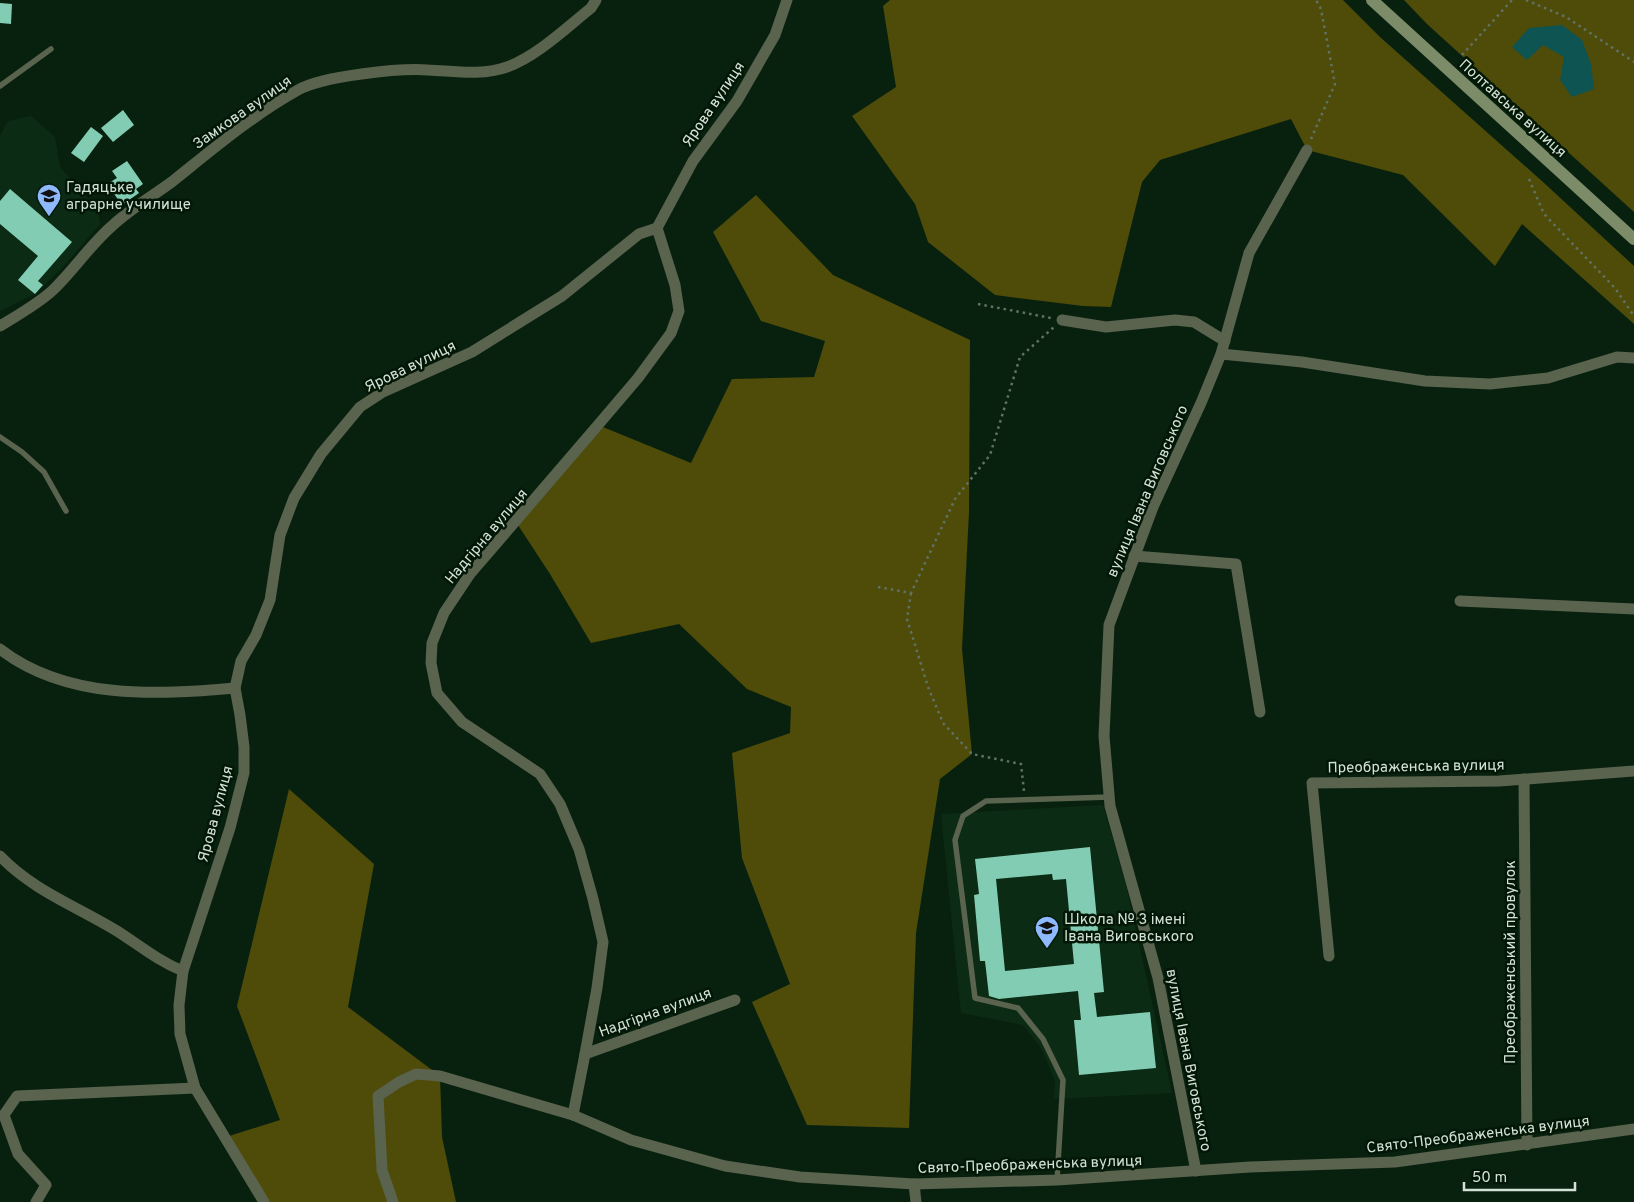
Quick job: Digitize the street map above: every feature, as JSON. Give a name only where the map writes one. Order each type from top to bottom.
[{"type":"main road","name":"Полтавська вулиця","points":[[1372,0],[1634,239]]},
{"type":"street","name":"Замкова вулиця","points":[[0,326],[22,313],[53,290],[80,258],[112,225],[249,122],[300,89],[334,78],[380,73],[427,69],[458,72],[482,71],[505,67],[524,60],[591,8],[596,0]]},
{"type":"street","name":"Ярова вулиця","points":[[264,1202],[195,1088],[180,1034],[179,1005],[183,971],[230,828],[244,773],[244,747],[234,688],[241,660],[256,635],[270,600],[280,535],[294,498],[321,454],[360,407],[383,392],[472,352],[562,296],[639,234],[657,228],[693,161],[737,101],[774,35],[787,0]]},
{"type":"street","name":"вулиця Івана Виговського","points":[[1196,1171],[1158,978],[1130,882],[1110,797],[1104,736],[1109,625],[1153,507],[1201,403],[1221,354],[1249,254],[1307,150]]},
{"type":"street","name":"Надгірна вулиця","points":[[573,1115],[597,988],[603,942],[579,849],[560,804],[540,774],[462,722],[437,692],[431,663],[432,643],[444,613],[470,574],[638,378],[671,333],[679,311],[675,285],[657,228]]},
{"type":"street","points":[[1062,320],[1106,328],[1175,320],[1194,322],[1225,341]]},
{"type":"street","points":[[1221,354],[1302,362],[1425,381],[1490,384],[1548,378],[1617,357],[1634,358]]},
{"type":"street","points":[[1134,556],[1236,564],[1260,712]]},
{"type":"street","points":[[1460,601],[1634,609]]},
{"type":"street","points":[[0,649],[17,662],[48,676],[89,688],[182,693],[234,688]]},
{"type":"street","name":"Преображенська вулиця","points":[[1329,956],[1312,783],[1500,781],[1634,771]]},
{"type":"street","name":"Преображенський провулок","points":[[1524,779],[1527,1145]]},
{"type":"street","points":[[0,856],[8,865],[44,890],[117,931],[164,963],[183,971]]},
{"type":"street","name":"Надгірна вулиця","points":[[585,1054],[735,1000]]},
{"type":"street","name":"Свято-Преображенська вулиця","points":[[393,1202],[382,1170],[378,1096],[399,1082],[416,1074],[440,1076],[573,1115],[631,1140],[725,1166],[800,1177],[914,1184],[1057,1180],[1196,1171],[1395,1162],[1634,1129]]},
{"type":"street","points":[[36,1202],[46,1185],[18,1154],[4,1115],[17,1096],[195,1088]]},
{"type":"street","points":[[914,1184],[916,1202]]},
{"type":"lane","points":[[0,86],[51,50]]},
{"type":"lane","points":[[0,437],[22,452],[44,472],[66,511]]},
{"type":"lane","points":[[1057,1180],[1063,1080],[1043,1039],[1018,1008],[976,998],[955,840],[963,816],[986,801],[1110,797]]},
{"type":"path","points":[[1307,150],[1334,84],[1321,9],[1316,0]]},
{"type":"path","points":[[1462,55],[1512,0]]},
{"type":"path","points":[[1526,0],[1566,18],[1634,62]]},
{"type":"path","points":[[1529,179],[1544,214],[1615,288],[1634,316]]},
{"type":"path","points":[[978,304],[1062,320]]},
{"type":"path","points":[[1025,800],[1021,764],[972,754],[943,723],[928,687],[907,619],[910,593],[955,499],[990,455],[1020,357],[1062,320]]},
{"type":"path","points":[[878,587],[910,593]]},
{"type":"shaded area","points":[[890,0],[1343,0],[1380,37],[1634,266],[1634,324],[1522,224],[1495,266],[1403,175],[1307,150],[1291,119],[1160,160],[1142,182],[1111,307],[1083,306],[995,295],[928,242],[915,204],[852,116],[896,87],[883,6]]},
{"type":"shaded area","points":[[1404,0],[1634,0],[1634,212],[1427,24]]},
{"type":"shaded area","name":"Гадяцьке аграрне училище","points":[[31,116],[55,137],[60,167],[98,210],[100,224],[62,268],[35,294],[0,311],[0,136],[8,121]]},
{"type":"shaded area","points":[[756,195],[833,275],[970,340],[969,512],[962,649],[972,754],[940,779],[916,933],[909,1128],[807,1125],[752,1002],[790,984],[742,858],[732,753],[790,733],[791,707],[747,689],[679,624],[591,643],[550,574],[516,522],[598,425],[691,463],[732,379],[814,377],[825,341],[761,321],[713,232]]},
{"type":"shaded area","points":[[289,789],[374,864],[348,1007],[440,1076],[442,1137],[456,1202],[264,1202],[226,1137],[280,1120],[237,1006]]},
{"type":"shaded area","name":"Школа № 3 імені Івана Виговського","points":[[1103,805],[1126,885],[1172,1093],[1054,1099],[1055,1080],[1041,1048],[1023,1025],[961,1013],[941,814]]},
{"type":"water","points":[[1562,25],[1582,40],[1591,64],[1594,89],[1572,97],[1560,80],[1564,57],[1543,45],[1527,60],[1512,47],[1529,28]]},
{"type":"building","points":[[0,3],[12,4],[11,24],[0,23]]},
{"type":"building","points":[[123,110],[134,125],[113,142],[101,128]]},
{"type":"building","points":[[91,127],[103,136],[84,162],[71,153]]},
{"type":"building","points":[[127,161],[143,184],[136,189],[139,193],[122,205],[107,184],[117,178],[112,171]]},
{"type":"building","points":[[10,189],[72,242],[38,281],[43,285],[35,294],[18,280],[38,256],[0,224],[0,201]]},
{"type":"building","points":[[1090,847],[1104,992],[1094,993],[1097,1017],[1150,1012],[1156,1068],[1079,1075],[1074,1020],[1081,1020],[1078,991],[999,999],[989,996],[985,961],[980,961],[974,895],[979,894],[975,859]],"holes":[[[1052,874],[1053,880],[1066,879],[1074,964],[1005,971],[996,879]]]},
{"type":"place","name":"Гадяцьке аграрне училище","points":[[49,217]]},
{"type":"place","name":"Школа № 3 імені Івана Виговського","points":[[1047,949]]}]
